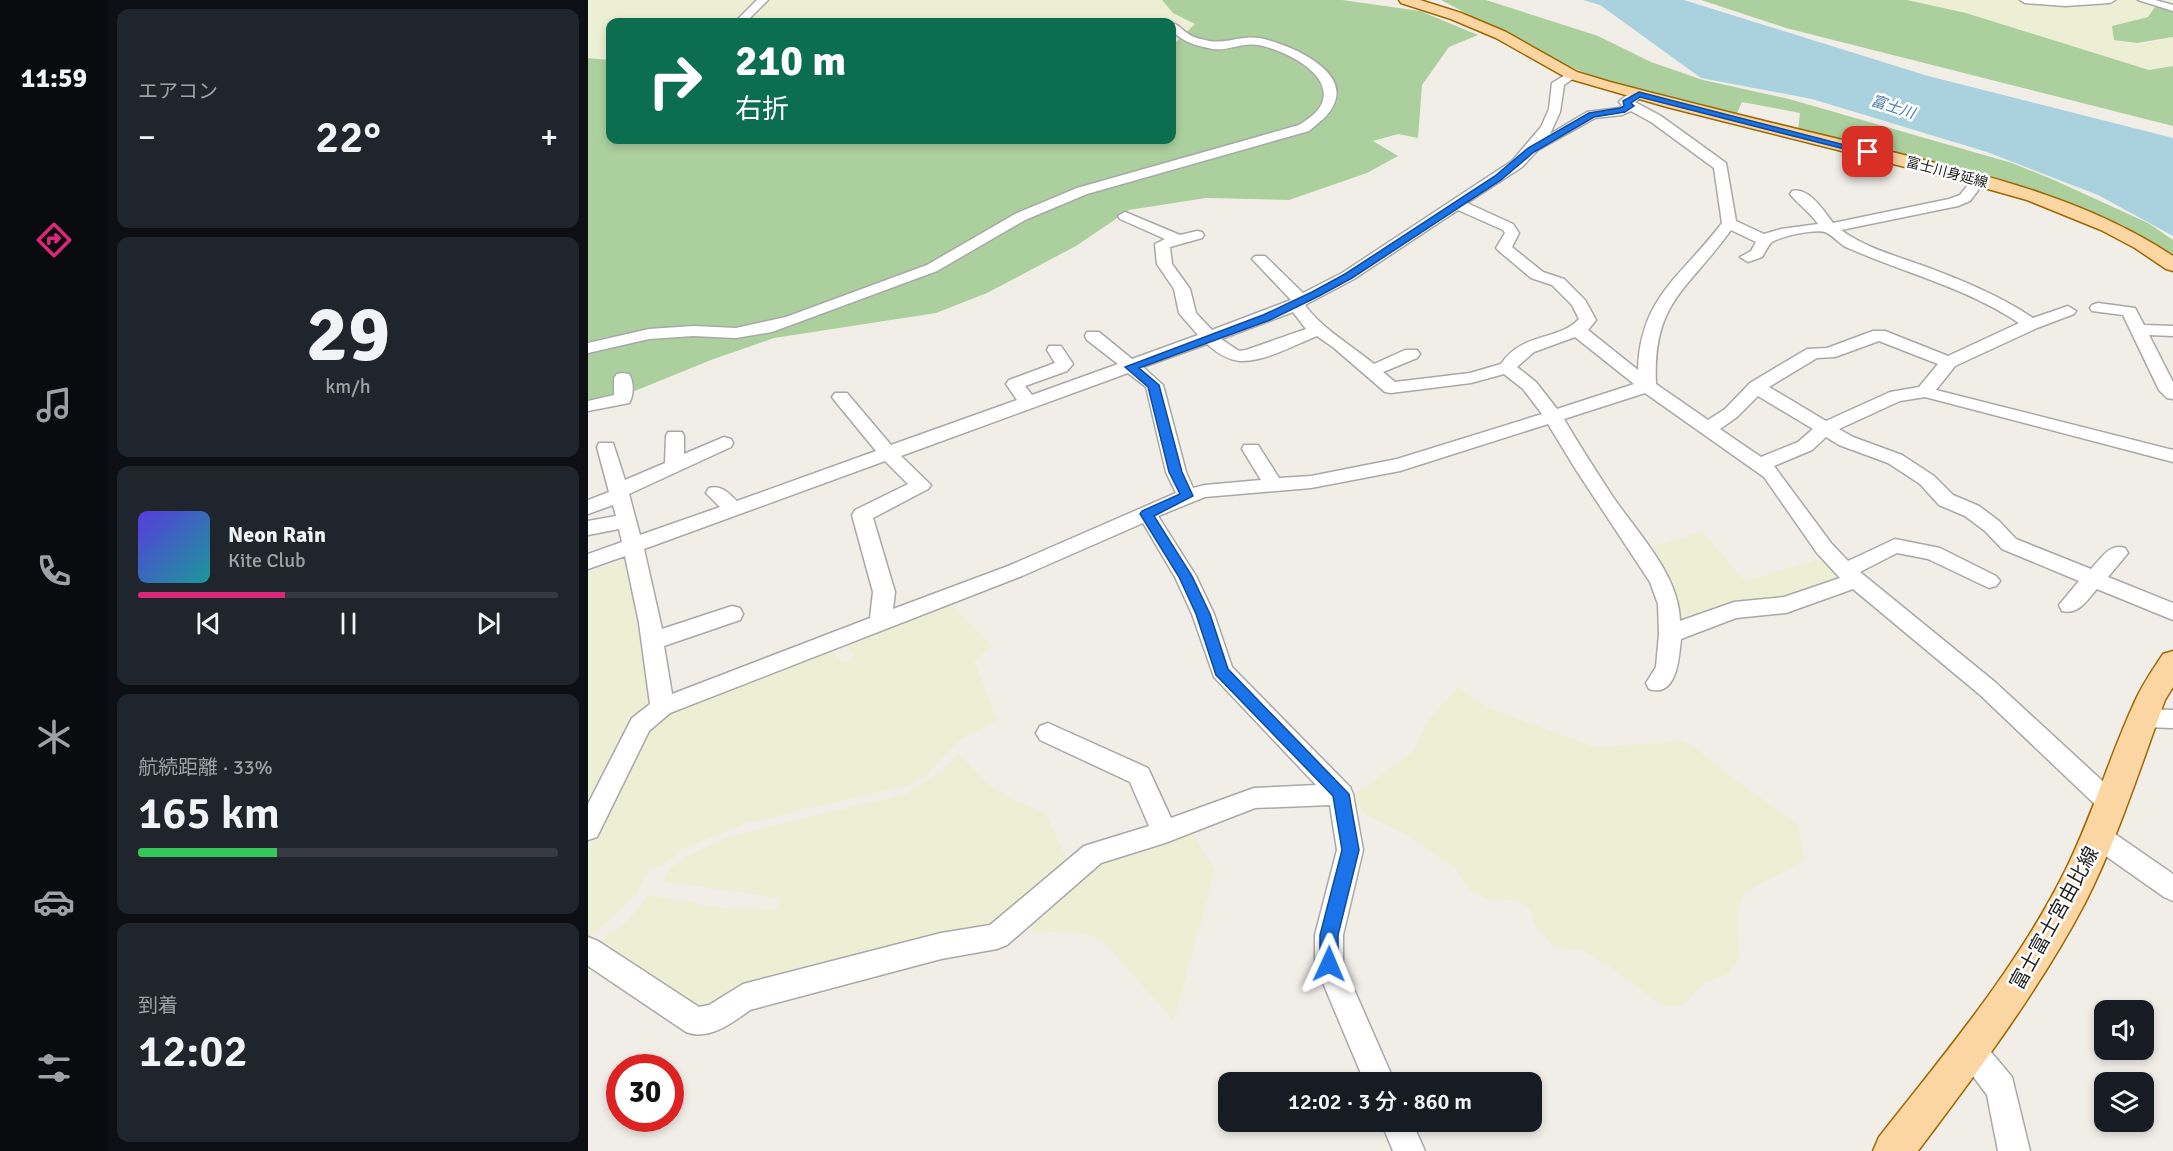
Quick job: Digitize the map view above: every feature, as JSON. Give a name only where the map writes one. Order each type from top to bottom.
[{"type":"main road","name":"富士川身延線","points":[[1406,0],[1456,16],[1502,35],[1572,75],[1634,100],[1979,180],[2055,205],[2103,225],[2173,265]]},
{"type":"main road","name":"富士富士宮由比線","points":[[1893,1151],[1971,1050],[2029,968],[2073,891],[2112,805],[2158,718],[2151,698],[2173,662]]},
{"type":"street","points":[[744,18],[763,0]]},
{"type":"street","points":[[2025,0],[2058,3],[2110,0]]},
{"type":"street","points":[[2143,0],[2173,8]]},
{"type":"street","points":[[588,348],[649,334],[693,331],[736,333],[766,328],[792,320],[932,268],[1020,217],[1082,191],[1304,128],[1320,115],[1331,96],[1330,81],[1316,66],[1296,54],[1253,41],[1233,45],[1215,45],[1194,40],[1176,29]]},
{"type":"street","points":[[1531,150],[1547,130],[1555,111],[1558,83],[1572,75]]},
{"type":"street","points":[[588,562],[1131,367],[1299,303],[1348,276],[1498,178],[1531,150],[1592,115],[1622,111],[1634,100],[1656,119],[1721,166],[1729,223],[1663,302],[1656,320],[1646,369],[1647,386]]},
{"type":"street","points":[[1748,257],[1757,254],[1764,240],[1781,233],[1829,228],[1953,203],[1965,198],[1979,180]]},
{"type":"street","points":[[1797,194],[1814,207],[1829,228],[1850,244],[1977,294],[2007,308],[2031,324]]},
{"type":"street","points":[[1260,259],[1299,303],[1310,324],[1340,344],[1391,388],[1471,378],[1507,368],[1514,357],[1551,338],[1578,331],[1588,320],[1579,303],[1558,282],[1537,275],[1504,248],[1512,233],[1508,227],[1457,204]]},
{"type":"street","points":[[1125,216],[1177,239]]},
{"type":"street","points":[[1729,223],[1764,240]]},
{"type":"street","points":[[1197,235],[1163,244],[1162,251],[1168,273],[1182,290],[1188,314],[1208,338],[1237,356],[1252,354],[1318,330]]},
{"type":"street","points":[[2098,308],[2129,311],[2168,390],[2173,394]]},
{"type":"street","points":[[1925,392],[1949,362],[2031,324],[2068,311]]},
{"type":"street","points":[[2138,330],[2173,331]]},
{"type":"street","points":[[1578,331],[1647,386],[1771,473],[1824,548],[1851,575],[1987,688],[2112,805]]},
{"type":"street","points":[[1707,429],[1731,413],[1756,387],[1814,353],[1829,353],[1879,335],[1949,362]]},
{"type":"street","points":[[1093,336],[1154,385],[1176,472],[1187,496]]},
{"type":"street","points":[[1029,404],[1015,384],[1061,367],[1064,363],[1055,350]]},
{"type":"street","points":[[1372,371],[1411,354]]},
{"type":"street","points":[[1507,368],[1523,377],[1555,416],[1575,452],[1660,581],[1669,604],[1670,634],[1667,668],[1657,683]]},
{"type":"street","points":[[588,406],[623,399],[623,378]]},
{"type":"street","points":[[588,829],[640,725],[662,707],[1015,571],[1187,496],[1205,491],[1311,482],[1400,465],[1647,386]]},
{"type":"street","points":[[1756,387],[1846,441],[1895,459],[1927,480],[1946,500],[1972,511],[1992,526],[2009,544],[2173,612]]},
{"type":"street","points":[[1760,465],[1805,446],[1825,428],[1896,396],[1925,392],[2173,456]]},
{"type":"street","points":[[841,397],[888,454],[921,485],[861,515],[884,592],[881,621]]},
{"type":"street","points":[[2094,436],[2100,416]]},
{"type":"street","points":[[674,466],[675,436]]},
{"type":"street","points":[[588,507],[724,443]]},
{"type":"street","points":[[606,447],[633,547],[653,641],[662,707]]},
{"type":"street","points":[[1251,449],[1274,485]]},
{"type":"street","points":[[716,493],[735,510]]},
{"type":"street","points":[[1147,514],[1185,576],[1203,614],[1222,671],[1341,794],[1350,850],[1329,935],[1329,964],[1375,1072]]},
{"type":"street","points":[[588,528],[627,521]]},
{"type":"street","points":[[1670,634],[1734,610],[1786,605],[1851,575],[1895,546],[1933,553],[1989,581]]},
{"type":"street","points":[[2070,605],[2118,552]]},
{"type":"street","points":[[653,641],[732,614]]},
{"type":"street","points":[[1048,733],[1139,775],[1165,832]]},
{"type":"street","points":[[588,950],[696,1022],[716,1017],[743,998],[941,946],[997,936],[1093,854],[1165,832],[1254,798],[1341,794]]},
{"type":"street","points":[[2099,837],[2173,889]]},
{"type":"street","points":[[1971,1050],[2001,1088],[2014,1151]]},
{"type":"street","points":[[1400,1132],[1409,1151]]},
{"type":"green space","points":[[588,0],[1162,0],[1173,13],[1196,24],[1176,42],[1176,18],[606,18],[606,60],[588,58]]},
{"type":"green space","points":[[1162,0],[1342,0],[1420,11],[1478,35],[1449,47],[1422,85],[1418,138],[1398,134],[1373,141],[1398,156],[1367,173],[1289,200],[1206,198],[1129,210],[1076,246],[987,293],[936,313],[774,338],[711,360],[588,410],[588,58],[606,60],[606,144],[1176,144],[1176,42],[1195,24],[1173,13]]},
{"type":"green space","points":[[1441,0],[1486,0],[1598,36],[1651,62],[1703,80],[1789,99],[2012,163],[2148,223],[2173,240],[2173,255],[2121,224],[2050,198],[1798,130],[1800,113],[1742,102],[1737,113],[1600,79],[1561,63]]},
{"type":"green space","points":[[1701,0],[1907,0],[1966,13],[2149,70],[2173,66],[2173,126],[1786,28]]},
{"type":"green space","points":[[1907,0],[2173,0],[2173,9],[2112,27],[2114,40],[2144,44],[2173,37],[2173,66],[2149,70],[1973,15]]},
{"type":"green space","points":[[2155,7],[2173,9],[2173,37],[2137,43],[2114,40],[2112,26],[2148,17]]},
{"type":"green space","points":[[1703,532],[1745,581],[1823,558],[1841,577],[1796,596],[1722,604],[1680,621],[1675,593],[1649,547]]},
{"type":"green space","points":[[626,559],[639,607],[651,710],[627,727],[588,804],[588,572]]},
{"type":"green space","points":[[949,602],[993,646],[974,661],[997,720],[958,741],[926,776],[909,785],[743,824],[680,850],[662,866],[650,868],[637,893],[602,927],[588,937],[588,852],[649,729],[662,715],[830,648],[842,663],[854,657],[845,641]]},
{"type":"green space","points":[[1458,687],[1486,707],[1594,747],[1681,741],[1691,744],[1735,780],[1798,824],[1805,860],[1746,892],[1737,907],[1740,958],[1727,974],[1704,983],[1682,1006],[1663,1006],[1609,966],[1582,950],[1555,948],[1534,923],[1529,908],[1517,900],[1486,899],[1470,890],[1455,868],[1407,835],[1365,814],[1353,796],[1414,751],[1428,720]]},
{"type":"green space","points":[[959,753],[985,782],[1013,800],[1045,812],[1069,864],[992,928],[929,935],[708,1009],[677,999],[596,944],[628,920],[649,895],[722,908],[777,910],[779,898],[662,881],[670,869],[685,857],[731,836],[906,794],[943,770]]},
{"type":"green space","points":[[1191,831],[1215,871],[1174,1021],[1100,938],[1070,931],[1033,933],[1030,921],[1091,869],[1111,857]]},
{"type":"water","name":"富士川","points":[[1583,0],[1684,0],[1928,76],[2173,138],[2173,236],[2098,195],[1987,152],[1812,99],[1701,78],[1600,5]]},
{"type":"route","points":[[1329,964],[1329,935],[1350,850],[1341,794],[1222,671],[1203,614],[1185,576],[1147,514],[1187,496],[1176,472],[1154,385],[1131,367],[1266,317],[1316,294],[1348,276],[1498,178],[1531,150],[1592,115],[1622,111],[1630,106],[1625,102],[1639,94],[1868,152]]}]
